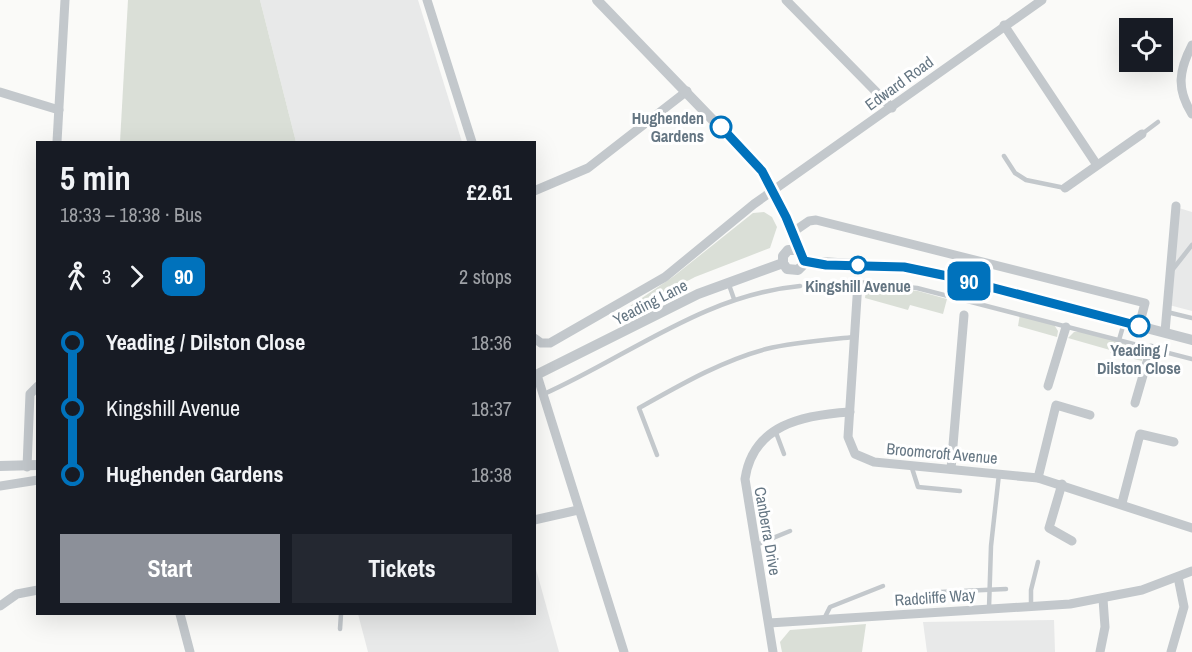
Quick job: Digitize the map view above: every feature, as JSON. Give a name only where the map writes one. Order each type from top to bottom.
[{"type":"street","points":[[57,141],[65,0]]},
{"type":"street","points":[[428,0],[472,141]]},
{"type":"street","points":[[597,0],[757,165],[773,190],[793,232],[794,250]]},
{"type":"street","points":[[786,0],[891,108]]},
{"type":"street","name":"Edward Road","points":[[773,190],[1042,0]]},
{"type":"street","points":[[1004,26],[1097,165]]},
{"type":"street","points":[[1192,45],[1181,66],[1183,99],[1192,114]]},
{"type":"street","points":[[536,190],[588,168],[687,91]]},
{"type":"street","points":[[0,92],[59,110]]},
{"type":"street","points":[[1065,188],[1142,134]]},
{"type":"street","points":[[536,339],[541,343],[550,343],[665,276],[773,190]]},
{"type":"street","points":[[1165,332],[1176,206]]},
{"type":"street","points":[[782,212],[781,217],[794,250],[804,261]]},
{"type":"street","points":[[793,232],[809,221],[816,220],[1145,303],[1139,326]]},
{"type":"street","points":[[783,263],[783,256],[794,250]]},
{"type":"street","name":"Yeading Lane","points":[[536,376],[575,358],[655,314],[728,282],[783,263],[787,269],[794,271],[801,268],[804,261],[914,269],[1192,340]]},
{"type":"street","name":"Broomcroft Avenue","points":[[858,282],[848,436],[855,454],[874,462],[1038,478],[1122,503],[1192,528]]},
{"type":"street","points":[[951,469],[964,315]]},
{"type":"street","points":[[1048,386],[1066,327]]},
{"type":"street","points":[[1135,403],[1151,348]]},
{"type":"street","points":[[536,376],[624,652]]},
{"type":"street","points":[[0,466],[32,466],[30,394],[36,388]]},
{"type":"street","points":[[1038,478],[1056,405],[1090,415]]},
{"type":"street","name":"Canberra Drive","points":[[773,652],[745,479],[747,463],[762,438],[775,430],[824,414],[850,412]]},
{"type":"street","points":[[1122,503],[1140,434],[1174,442]]},
{"type":"street","points":[[0,486],[36,480]]},
{"type":"street","points":[[1062,484],[1049,528],[1072,541]]},
{"type":"street","points":[[536,520],[578,510]]},
{"type":"street","name":"Radcliffe Way","points":[[769,623],[1031,606],[1103,599],[1142,590],[1192,571]]},
{"type":"street","points":[[1171,652],[1184,607],[1179,577]]},
{"type":"street","points":[[0,606],[17,594],[36,590]]},
{"type":"street","points":[[1100,652],[1105,627],[1103,599]]},
{"type":"street","points":[[180,615],[190,652]]},
{"type":"lane","points":[[1142,134],[1158,122]]},
{"type":"lane","points":[[1004,156],[1015,173],[1026,180],[1065,188]]},
{"type":"lane","points":[[1170,272],[1192,245]]},
{"type":"lane","points":[[728,282],[734,299]]},
{"type":"lane","points":[[811,284],[858,282],[917,288],[1192,359]]},
{"type":"lane","points":[[540,393],[579,379],[663,330],[734,299],[800,286]]},
{"type":"lane","points":[[1167,312],[1192,318]]},
{"type":"lane","points":[[1119,340],[1124,322]]},
{"type":"lane","points":[[657,455],[639,408],[687,381],[736,359],[793,343],[854,337]]},
{"type":"lane","points":[[775,430],[784,454]]},
{"type":"lane","points":[[911,465],[918,487],[960,491]]},
{"type":"lane","points":[[988,608],[991,546],[999,474]]},
{"type":"lane","points":[[756,545],[790,531]]},
{"type":"lane","points":[[1031,606],[1031,590],[1038,562]]},
{"type":"lane","points":[[824,619],[830,607],[883,586]]},
{"type":"lane","points":[[940,592],[1006,589]]},
{"type":"lane","points":[[340,628],[341,615]]},
{"type":"shaded area","points":[[128,0],[260,0],[296,141],[120,141]]},
{"type":"shaded area","points":[[260,0],[418,0],[462,141],[296,141]]},
{"type":"shaded area","points":[[1179,208],[1192,212],[1192,311],[1169,305]]},
{"type":"shaded area","points":[[764,212],[772,217],[777,227],[770,248],[695,277],[625,314],[623,311],[674,276],[753,213]]},
{"type":"shaded area","points":[[873,286],[918,291],[947,299],[943,314],[910,305],[908,310],[865,298],[866,290]]},
{"type":"shaded area","points":[[1020,314],[1053,323],[1058,331],[1057,337],[1018,326]]},
{"type":"shaded area","points":[[1083,331],[1138,346],[1143,354],[1142,361],[1110,353],[1110,350],[1068,338],[1074,332]]},
{"type":"shaded area","points":[[536,569],[559,652],[368,652],[358,615],[536,615]]},
{"type":"shaded area","points":[[1054,620],[1055,652],[927,652],[923,622]]},
{"type":"shaded area","points":[[866,624],[862,652],[782,652],[780,642],[790,630]]},
{"type":"bus line","name":"90","points":[[721,127],[762,171],[793,232],[804,261],[826,265],[904,267],[952,277],[1139,326]]},
{"type":"place","name":"Hughenden Gardens","points":[[721,127]]},
{"type":"place","name":"Kingshill Avenue","points":[[858,265]]},
{"type":"place","name":"Yeading / Dilston Close","points":[[1139,326]]}]
